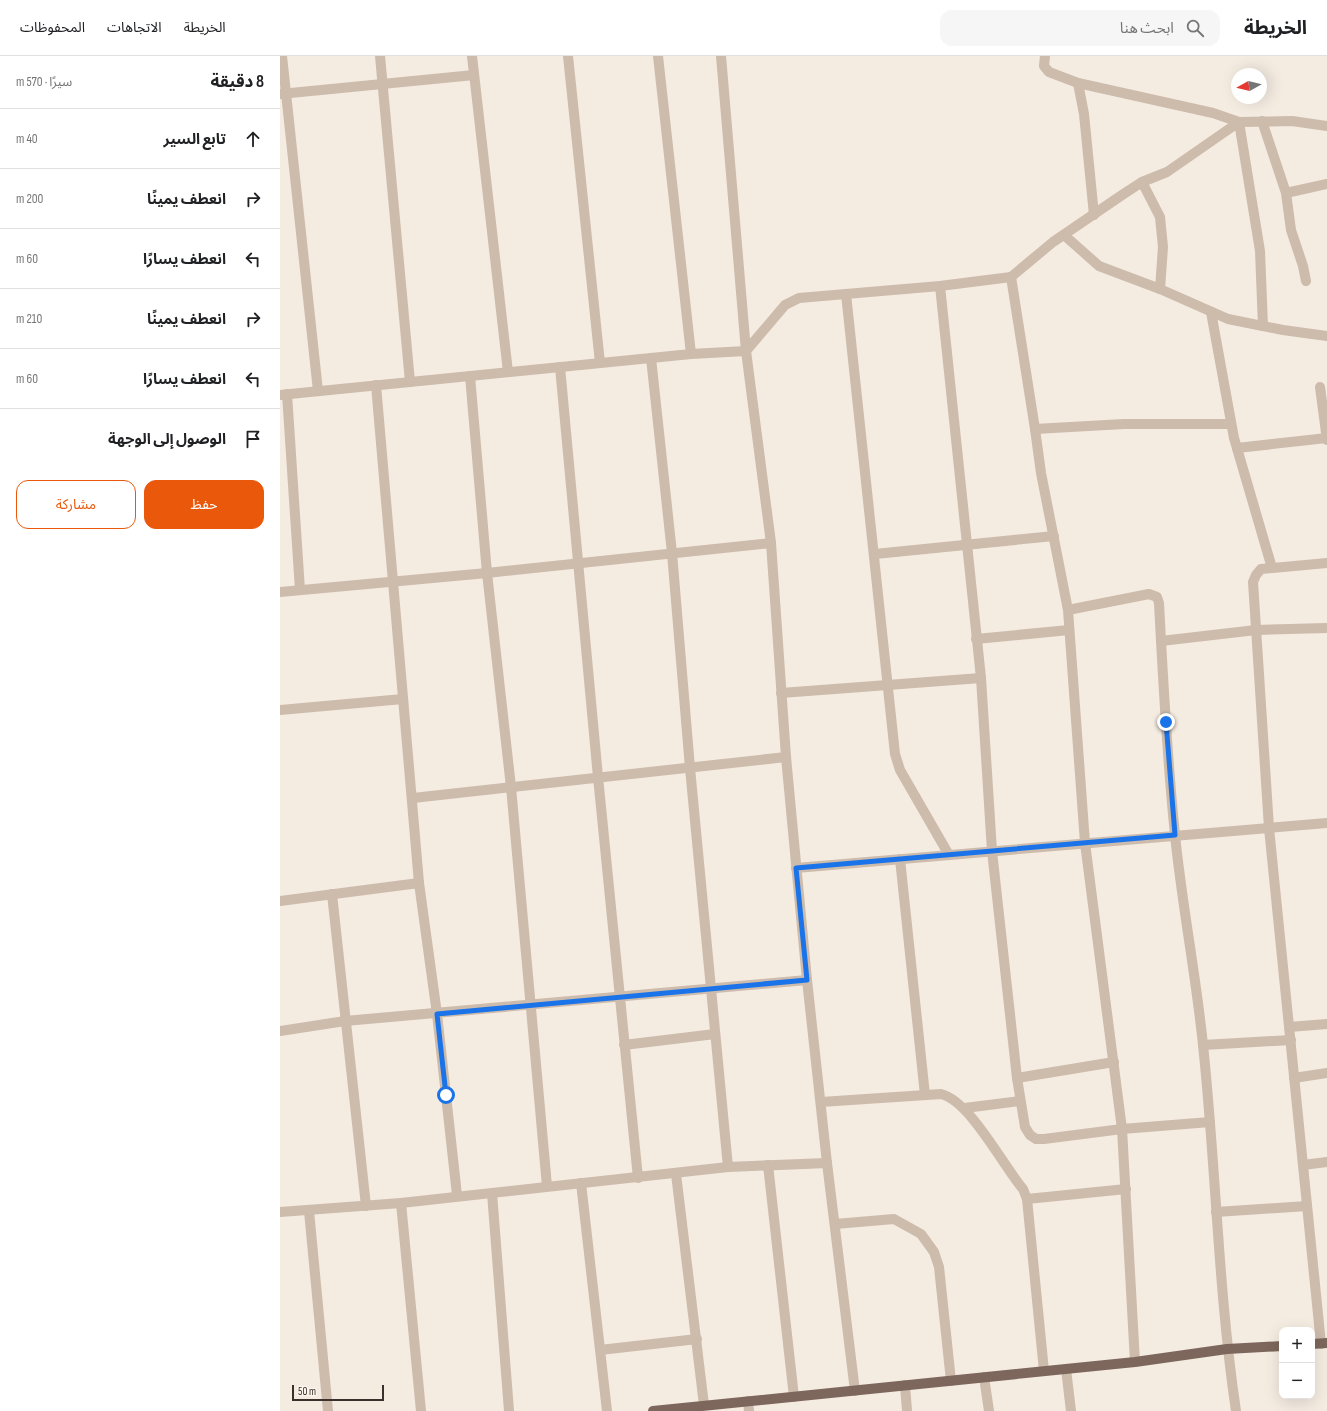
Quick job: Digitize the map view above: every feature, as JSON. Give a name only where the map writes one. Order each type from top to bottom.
[{"type":"main road","points":[[653,1411],[704,1405],[749,1406],[794,1397],[1135,1362],[1227,1349],[1279,1346]]},
{"type":"street","points":[[282,56],[283,93],[318,391]]},
{"type":"street","points":[[380,56],[410,382]]},
{"type":"street","points":[[472,56],[508,372]]},
{"type":"street","points":[[568,56],[600,363]]},
{"type":"street","points":[[658,56],[691,354]]},
{"type":"street","points":[[721,56],[746,351],[771,543],[786,756],[807,980],[827,1162],[856,1391]]},
{"type":"street","points":[[1045,56],[1044,66],[1050,72],[1078,83],[1213,113],[1239,122],[1311,122],[1327,126]]},
{"type":"street","points":[[283,93],[474,75]]},
{"type":"street","points":[[1078,83],[1084,114],[1094,215]]},
{"type":"street","points":[[1262,121],[1286,193],[1291,230],[1304,266],[1306,281]]},
{"type":"street","points":[[300,590],[284,395],[691,354],[746,351],[785,305],[799,298],[940,286],[1011,276],[1064,235],[1142,182],[1167,172],[1239,122]]},
{"type":"street","points":[[1239,122],[1260,251],[1263,326]]},
{"type":"street","points":[[1142,182],[1160,216],[1163,247],[1160,289]]},
{"type":"street","points":[[1286,193],[1327,184]]},
{"type":"street","points":[[1064,235],[1099,266],[1160,289],[1228,319],[1327,336]]},
{"type":"street","points":[[1011,276],[1041,474],[1068,610],[1085,843],[1122,1129],[1135,1362]]},
{"type":"street","points":[[940,286],[981,678],[992,851],[1016,1078],[1025,1127],[1030,1135],[1036,1139],[1122,1129],[1210,1122]]},
{"type":"street","points":[[846,294],[875,554],[895,754],[900,770],[949,855]]},
{"type":"street","points":[[1212,312],[1231,424],[1272,568]]},
{"type":"street","points":[[651,358],[672,553],[690,768],[728,1167]]},
{"type":"street","points":[[560,367],[619,998],[638,1178]]},
{"type":"street","points":[[470,376],[487,573],[511,787],[529,1006],[547,1186]]},
{"type":"street","points":[[376,385],[392,582],[413,798],[419,883],[437,1014],[457,1196]]},
{"type":"street","points":[[1237,448],[1327,439],[1320,387]]},
{"type":"street","points":[[1035,429],[1124,424],[1231,424]]},
{"type":"street","points":[[875,554],[967,546],[1054,536]]},
{"type":"street","points":[[280,592],[578,564],[771,543]]},
{"type":"street","points":[[1320,1344],[1308,1206],[1269,828],[1253,582],[1261,569],[1327,563]]},
{"type":"street","points":[[1068,610],[1153,595],[1159,603],[1175,835],[1203,1045],[1227,1349],[1236,1411]]},
{"type":"street","points":[[1161,641],[1256,630],[1327,628]]},
{"type":"street","points":[[976,638],[1069,630]]},
{"type":"street","points":[[781,693],[981,678]]},
{"type":"street","points":[[280,710],[404,699]]},
{"type":"street","points":[[413,798],[786,756]]},
{"type":"street","points":[[796,868],[1327,823]]},
{"type":"street","points":[[900,859],[925,1094]]},
{"type":"street","points":[[280,901],[419,883]]},
{"type":"street","points":[[332,894],[366,1206]]},
{"type":"street","points":[[280,1031],[345,1022],[807,980]]},
{"type":"street","points":[[1289,1027],[1327,1024]]},
{"type":"street","points":[[624,1045],[716,1034]]},
{"type":"street","points":[[1203,1045],[1291,1040]]},
{"type":"street","points":[[1016,1078],[1114,1062]]},
{"type":"street","points":[[1294,1078],[1327,1073]]},
{"type":"street","points":[[821,1102],[941,1094],[950,1096],[965,1108],[1023,1189],[1027,1199],[1044,1372]]},
{"type":"street","points":[[965,1108],[1020,1101]]},
{"type":"street","points":[[280,1212],[366,1206],[547,1186],[676,1174],[728,1167],[827,1162]]},
{"type":"street","points":[[1303,1165],[1327,1162]]},
{"type":"street","points":[[768,1165],[794,1397]]},
{"type":"street","points":[[676,1174],[704,1405]]},
{"type":"street","points":[[581,1183],[607,1411]]},
{"type":"street","points":[[1027,1199],[1126,1189]]},
{"type":"street","points":[[492,1193],[509,1411]]},
{"type":"street","points":[[401,1202],[421,1411]]},
{"type":"street","points":[[1216,1212],[1308,1206]]},
{"type":"street","points":[[309,1211],[328,1411]]},
{"type":"street","points":[[835,1224],[894,1219],[921,1234],[934,1252],[939,1267],[951,1381]]},
{"type":"street","points":[[600,1350],[697,1339]]},
{"type":"street","points":[[1066,1369],[1071,1411]]},
{"type":"street","points":[[984,1377],[989,1411]]},
{"type":"street","points":[[905,1385],[907,1411]]},
{"type":"route","points":[[446,1095],[437,1014],[807,980],[796,868],[1175,835],[1166,722]]}]
